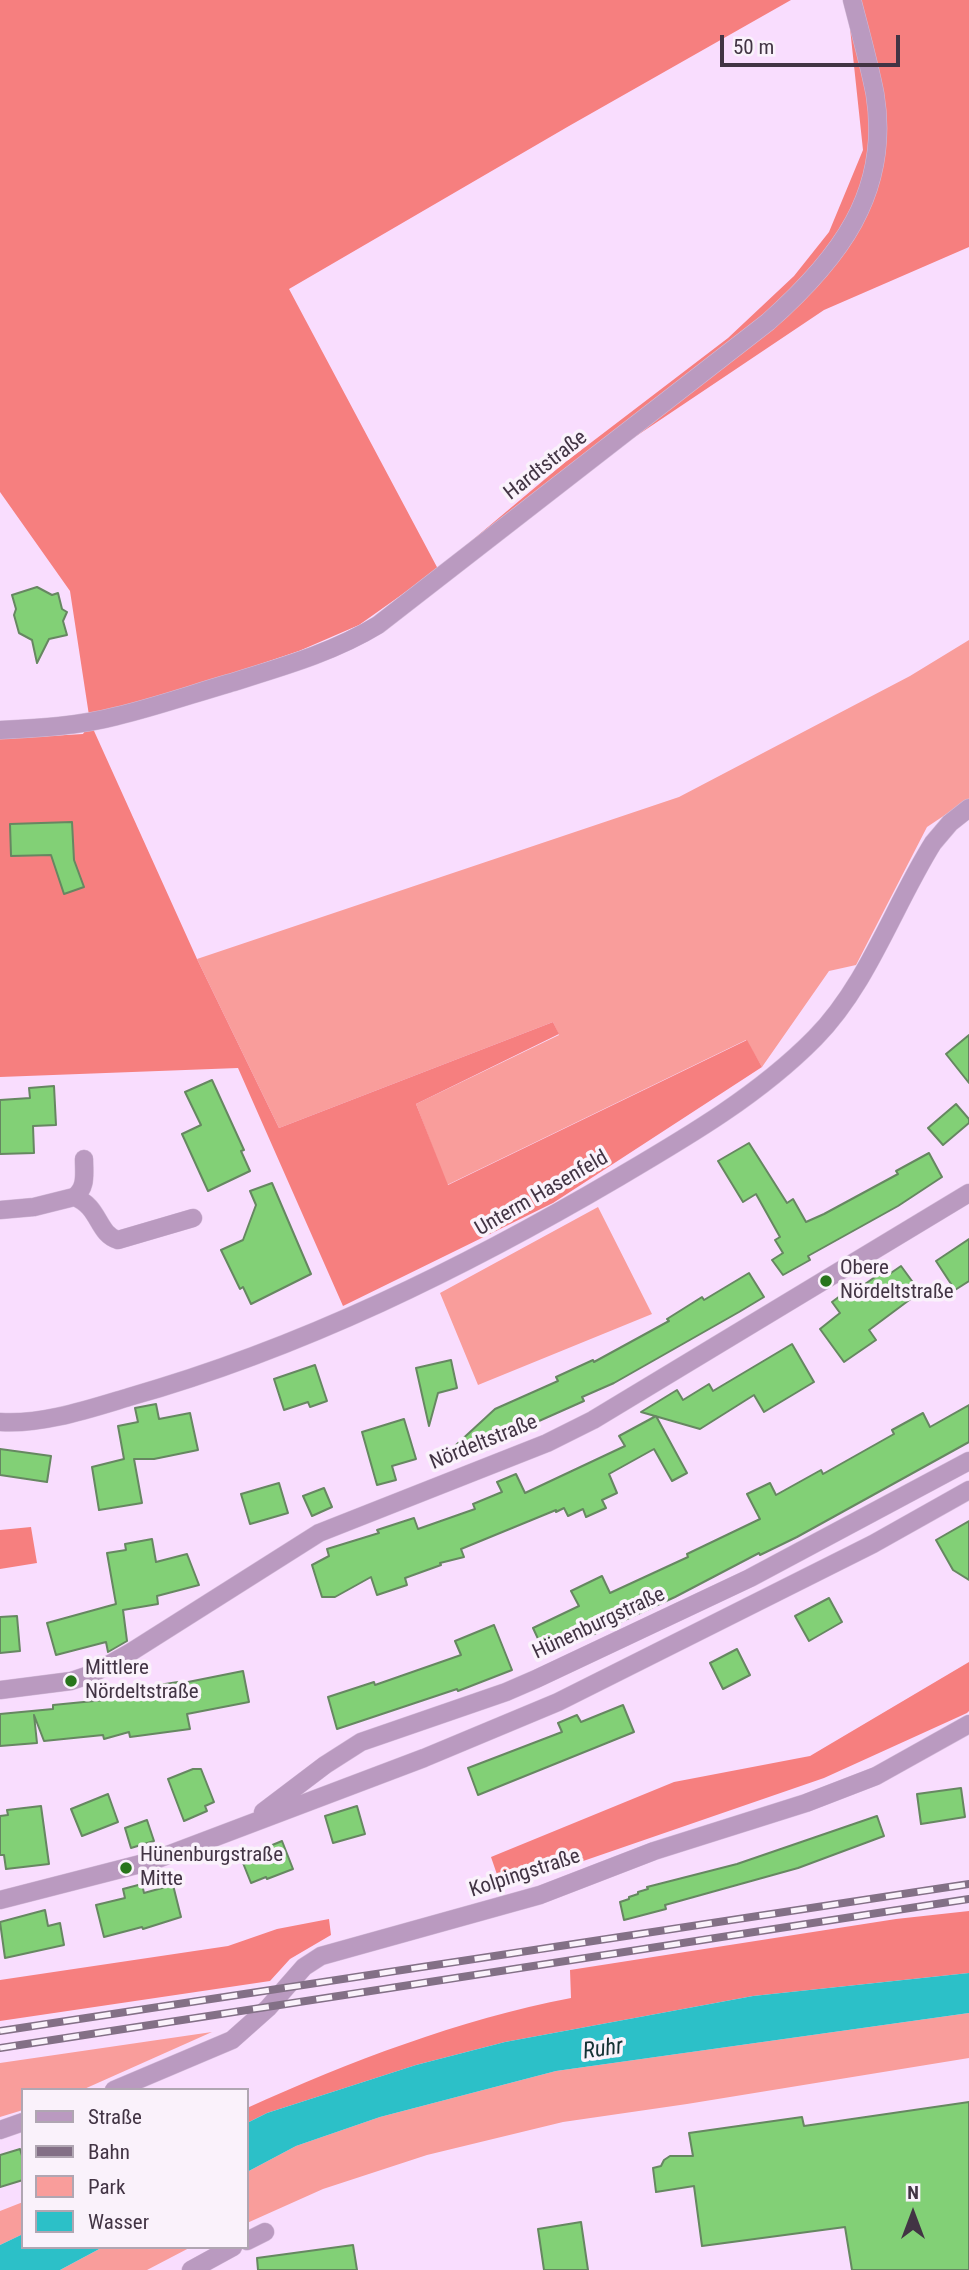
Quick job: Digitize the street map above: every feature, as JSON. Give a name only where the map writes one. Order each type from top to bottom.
[{"type":"street","name":"Hardtstraße","points":[[0,730],[67,725],[117,716],[286,666],[324,653],[362,635],[389,617],[768,321],[797,296],[839,247],[866,199],[873,175],[877,149],[875,95],[852,0]]},
{"type":"street","name":"Unterm Hasenfeld","points":[[0,1422],[24,1421],[74,1412],[197,1377],[254,1357],[461,1265],[528,1230],[661,1152],[770,1077],[798,1055],[824,1028],[856,986],[933,843],[950,823],[969,808]]},
{"type":"street","points":[[0,1210],[34,1207],[74,1198],[82,1191],[84,1159]]},
{"type":"street","name":"Nördeltstraße","points":[[0,1690],[71,1681],[92,1674],[319,1533],[537,1447],[593,1420],[969,1193]]},
{"type":"street","points":[[74,1198],[89,1205],[108,1236],[118,1240],[193,1218]]},
{"type":"street","name":"Hünenburgstraße","points":[[250,1822],[325,1765],[361,1742],[536,1679],[761,1572],[969,1461]]},
{"type":"street","name":"Hünenburgstraße","points":[[0,1900],[152,1861],[424,1758],[558,1702],[873,1544],[969,1490]]},
{"type":"street","name":"Kolpingstraße","points":[[119,2088],[232,2040],[268,2008],[304,1967],[321,1956],[540,1895],[654,1851],[806,1803],[876,1776],[969,1724]]},
{"type":"street","points":[[0,2130],[21,2123]]},
{"type":"street","points":[[248,2240],[265,2232]]},
{"type":"street","points":[[191,2270],[229,2249]]},
{"type":"green space","points":[[969,640],[969,799],[927,827],[856,965],[829,971],[762,1067],[746,1040],[447,1185],[416,1104],[559,1035],[553,1022],[279,1128],[197,959],[679,797],[910,676]]},
{"type":"green space","points":[[598,1207],[652,1314],[478,1385],[440,1293]]},
{"type":"green space","points":[[969,2013],[969,2058],[563,2122],[427,2155],[323,2189],[248,2223],[248,2171],[296,2146],[380,2117],[556,2071]]},
{"type":"green space","points":[[212,2032],[86,2088],[21,2088],[21,2111],[0,2117],[0,2063]]},
{"type":"green space","points":[[21,2203],[21,2235],[0,2245],[0,2211]]},
{"type":"green space","points":[[99,2249],[187,2249],[147,2270],[60,2270]]},
{"type":"shaded area","points":[[0,0],[791,0],[289,289],[438,569],[359,625],[299,651],[90,722],[70,591],[0,492]]},
{"type":"shaded area","points":[[847,0],[969,0],[969,247],[824,310],[438,569],[563,464],[728,338],[794,276],[829,232],[863,150]]},
{"type":"shaded area","points":[[90,722],[197,959],[279,1128],[553,1022],[559,1034],[416,1104],[448,1185],[747,1040],[762,1067],[553,1203],[343,1306],[238,1068],[0,1077],[0,739],[83,734]]},
{"type":"shaded area","points":[[31,1527],[37,1563],[0,1569],[0,1530]]},
{"type":"shaded area","points":[[969,1662],[967,1713],[824,1778],[502,1889],[491,1857],[674,1782],[810,1756]]},
{"type":"shaded area","points":[[969,1911],[969,1973],[753,1996],[505,2042],[416,2065],[267,2113],[248,2122],[248,2108],[365,2058],[487,2018],[571,1998],[570,1970],[896,1919]]},
{"type":"shaded area","points":[[329,1919],[331,1935],[290,1959],[270,1981],[0,2021],[0,1980],[228,1946],[277,1929]]},
{"type":"water","name":"Ruhr","points":[[969,1973],[969,2013],[556,2071],[380,2117],[296,2146],[248,2171],[248,2122],[267,2113],[416,2065],[505,2042],[753,1996]]},
{"type":"water","points":[[21,2235],[21,2249],[99,2249],[60,2270],[0,2270],[0,2245]]},
{"type":"building","points":[[37,587],[52,595],[58,593],[62,609],[67,612],[63,621],[67,635],[49,639],[37,663],[32,640],[19,633],[12,595]]},
{"type":"building","points":[[72,822],[74,860],[84,887],[64,894],[51,855],[11,856],[10,824]]},
{"type":"building","points":[[969,1035],[969,1083],[946,1054]]},
{"type":"building","points":[[212,1080],[244,1150],[241,1151],[250,1171],[208,1191],[182,1134],[201,1125],[185,1092]]},
{"type":"building","points":[[54,1086],[56,1125],[33,1126],[34,1153],[0,1154],[0,1100],[30,1098],[29,1088]]},
{"type":"building","points":[[956,1104],[969,1119],[969,1123],[943,1145],[928,1128]]},
{"type":"building","points":[[749,1143],[787,1203],[793,1199],[806,1222],[898,1174],[896,1171],[929,1153],[942,1177],[898,1206],[808,1256],[810,1260],[783,1275],[772,1260],[783,1253],[775,1240],[780,1237],[756,1194],[743,1202],[718,1161]]},
{"type":"building","points":[[272,1183],[311,1274],[251,1304],[243,1287],[240,1289],[221,1250],[243,1240],[256,1205],[250,1191]]},
{"type":"building","points":[[969,1239],[969,1281],[955,1290],[936,1261]]},
{"type":"building","points":[[901,1266],[920,1292],[869,1330],[876,1340],[844,1362],[820,1329],[840,1313],[832,1302],[852,1287],[855,1291],[885,1270],[888,1275]]},
{"type":"building","points":[[749,1273],[764,1297],[614,1383],[582,1397],[584,1401],[445,1458],[444,1456],[495,1409],[558,1381],[556,1377],[593,1360],[594,1362],[669,1321],[667,1319],[702,1297],[704,1300]]},
{"type":"building","points":[[792,1344],[814,1382],[764,1412],[754,1395],[700,1429],[641,1412],[677,1390],[683,1400],[709,1384],[713,1391]]},
{"type":"building","points":[[451,1360],[457,1388],[438,1393],[429,1426],[416,1368]]},
{"type":"building","points":[[315,1365],[327,1401],[310,1407],[308,1402],[284,1410],[274,1379]]},
{"type":"building","points":[[156,1404],[159,1419],[190,1413],[198,1450],[154,1459],[134,1459],[142,1503],[99,1510],[92,1467],[124,1459],[118,1426],[138,1422],[135,1408]]},
{"type":"building","points":[[969,1405],[969,1442],[797,1537],[546,1656],[533,1628],[579,1606],[571,1591],[602,1576],[610,1593],[688,1557],[687,1554],[760,1519],[747,1494],[770,1483],[776,1495],[821,1470],[823,1474],[894,1434],[892,1430],[923,1413],[930,1427]]},
{"type":"building","points":[[656,1416],[687,1473],[672,1481],[654,1449],[609,1474],[617,1493],[602,1500],[606,1508],[586,1517],[583,1509],[568,1516],[564,1508],[556,1510],[461,1549],[464,1557],[440,1563],[441,1565],[405,1578],[407,1585],[377,1595],[371,1577],[335,1597],[322,1597],[312,1565],[329,1556],[327,1549],[379,1533],[377,1530],[414,1518],[418,1529],[475,1509],[473,1504],[502,1492],[497,1482],[516,1474],[525,1493],[625,1446],[619,1436]]},
{"type":"building","points":[[404,1419],[416,1459],[392,1466],[396,1480],[377,1485],[362,1432]]},
{"type":"building","points":[[0,1449],[51,1456],[47,1482],[0,1475]]},
{"type":"building","points":[[279,1483],[288,1513],[250,1524],[241,1494]]},
{"type":"building","points":[[324,1488],[332,1507],[312,1516],[303,1496]]},
{"type":"building","points":[[969,1521],[969,1580],[953,1570],[936,1540]]},
{"type":"building","points":[[152,1539],[156,1562],[187,1554],[199,1585],[157,1596],[158,1604],[123,1610],[127,1641],[108,1652],[106,1642],[56,1655],[47,1623],[116,1604],[107,1553],[126,1550],[125,1544]]},
{"type":"building","points":[[829,1598],[842,1622],[809,1641],[795,1616]]},
{"type":"building","points":[[17,1616],[20,1651],[0,1653],[0,1617]]},
{"type":"building","points":[[494,1625],[512,1670],[458,1691],[457,1689],[337,1729],[328,1697],[374,1682],[375,1685],[461,1655],[455,1641]]},
{"type":"building","points":[[737,1649],[750,1675],[723,1689],[710,1663]]},
{"type":"building","points":[[243,1671],[249,1702],[187,1714],[190,1729],[130,1737],[129,1732],[104,1739],[103,1735],[44,1741],[34,1715],[37,1743],[0,1746],[0,1714],[53,1709],[53,1705],[135,1697],[133,1689],[178,1684]]},
{"type":"building","points":[[623,1705],[634,1732],[478,1795],[468,1768],[562,1732],[558,1723],[577,1715],[581,1722]]},
{"type":"building","points":[[193,1769],[201,1769],[214,1802],[205,1806],[207,1811],[184,1821],[168,1779]]},
{"type":"building","points":[[961,1788],[965,1817],[921,1824],[917,1794]]},
{"type":"building","points":[[108,1794],[118,1822],[82,1836],[71,1809]]},
{"type":"building","points":[[41,1806],[49,1864],[6,1869],[4,1855],[0,1855],[0,1816],[8,1815],[7,1810]]},
{"type":"building","points":[[357,1806],[365,1834],[333,1843],[325,1816]]},
{"type":"building","points":[[877,1816],[884,1836],[798,1868],[665,1905],[666,1909],[624,1920],[620,1902],[648,1889],[647,1887],[737,1864]]},
{"type":"building","points":[[147,1820],[154,1841],[131,1848],[125,1828]]},
{"type":"building","points":[[282,1841],[293,1869],[251,1883],[241,1858]]},
{"type":"building","points":[[142,1884],[144,1893],[173,1885],[181,1917],[104,1937],[96,1905],[125,1898],[123,1889]]},
{"type":"building","points":[[45,1910],[48,1926],[60,1923],[64,1945],[5,1958],[0,1922]]},
{"type":"building","points":[[969,2102],[969,2270],[852,2270],[845,2227],[702,2246],[694,2186],[656,2192],[653,2168],[661,2166],[670,2156],[693,2156],[689,2133],[802,2117],[804,2126]]},
{"type":"building","points":[[20,2149],[21,2181],[0,2187],[0,2155]]},
{"type":"building","points":[[581,2222],[588,2270],[544,2270],[538,2229]]},
{"type":"building","points":[[353,2245],[357,2270],[258,2270],[257,2258]]},
{"type":"railway","points":[[0,2031],[969,1884]]},
{"type":"railway","points":[[0,2048],[969,1899]]},
{"type":"place","name":"Obere Nördeltstraße","points":[[826,1281]]},
{"type":"place","name":"Mittlere Nördeltstraße","points":[[71,1681]]},
{"type":"place","name":"Hünenburgstraße Mitte","points":[[126,1868]]}]
